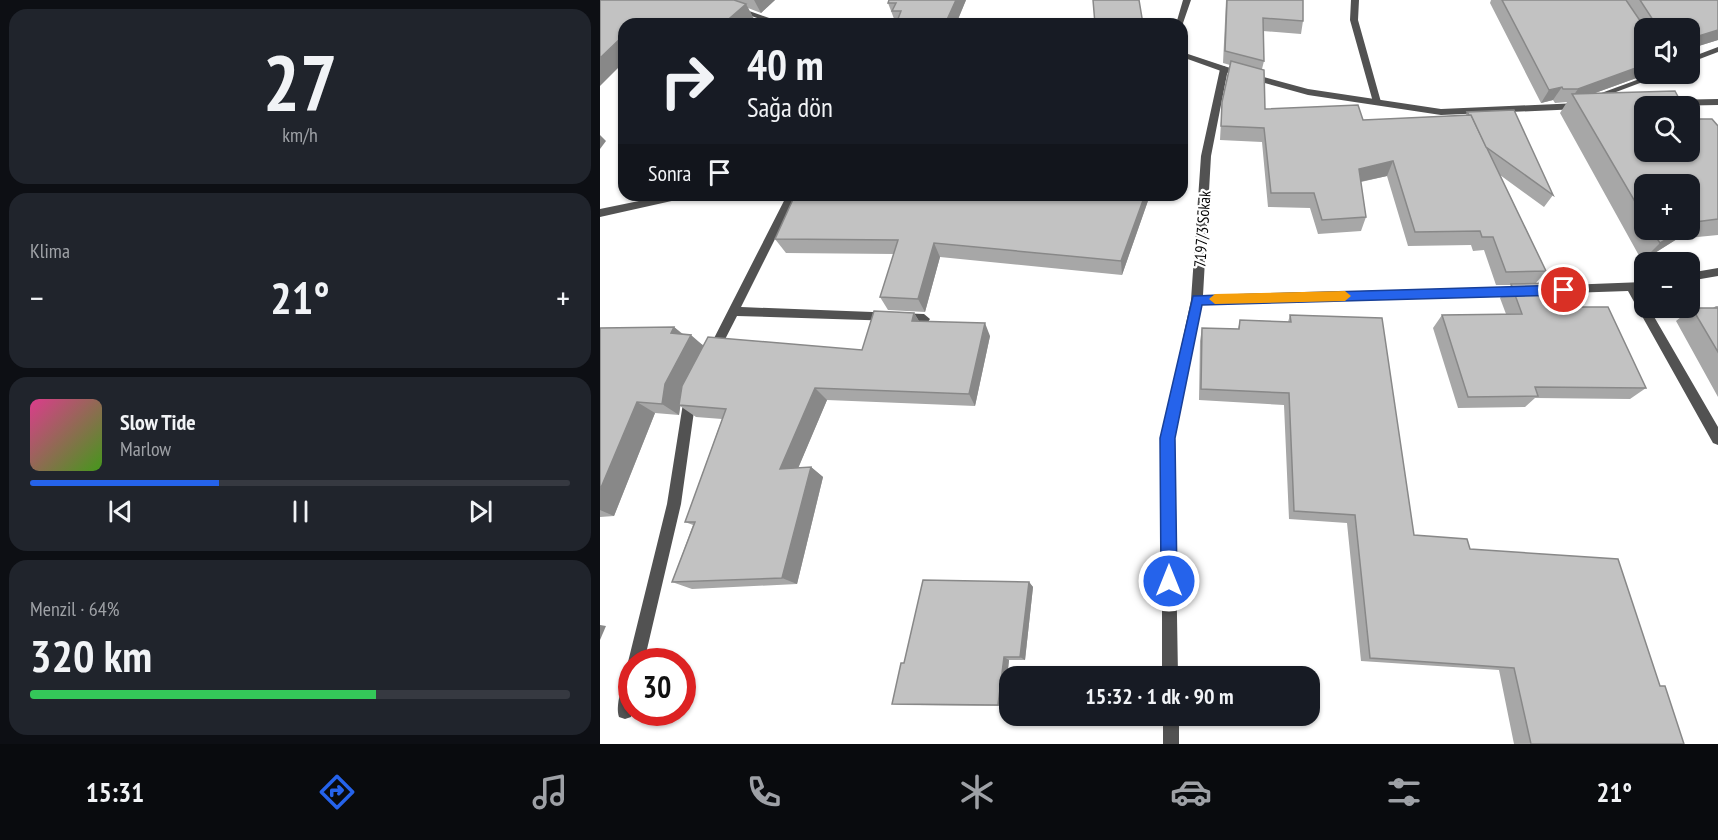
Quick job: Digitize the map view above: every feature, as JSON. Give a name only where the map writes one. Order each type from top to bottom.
[{"type":"street","points":[[711,0],[764,18]]},
{"type":"street","points":[[1182,18],[1187,0]]},
{"type":"street","points":[[1355,0],[1354,20],[1377,102]]},
{"type":"street","points":[[1700,56],[1718,49]]},
{"type":"street","points":[[1188,56],[1224,69],[1308,92],[1441,112],[1603,105]]},
{"type":"street","name":"7197/3 Sokak","points":[[1170,666],[1168,438],[1197,300],[1206,156],[1224,69]]},
{"type":"street","points":[[1569,106],[1634,83]]},
{"type":"street","points":[[1700,103],[1718,102]]},
{"type":"street","points":[[600,213],[657,201]]},
{"type":"street","points":[[704,369],[789,201]]},
{"type":"street","points":[[1700,275],[1718,272]]},
{"type":"street","points":[[1197,300],[1634,287]]},
{"type":"street","points":[[734,311],[924,319]]},
{"type":"street","points":[[1654,318],[1718,439]]},
{"type":"street","points":[[639,648],[674,504],[690,397],[694,388]]},
{"type":"street","points":[[1170,726],[1171,744]]},
{"type":"building","points":[[600,0],[734,0],[746,4],[730,18],[618,18],[618,41],[600,58]]},
{"type":"building","points":[[889,0],[956,0],[948,18],[898,18],[901,11],[892,11],[896,3],[888,3]]},
{"type":"building","points":[[1093,0],[1139,0],[1142,18],[1094,18]]},
{"type":"building","points":[[1227,0],[1303,0],[1303,21],[1263,18],[1264,61],[1225,51]]},
{"type":"building","points":[[1502,0],[1626,0],[1638,18],[1634,18],[1634,69],[1578,89],[1563,89],[1562,87],[1549,90]]},
{"type":"building","points":[[1640,0],[1718,0],[1718,30],[1700,36],[1700,18],[1652,18]]},
{"type":"building","points":[[1231,61],[1264,70],[1265,109],[1358,105],[1363,120],[1471,115],[1546,271],[1506,272],[1493,237],[1482,237],[1480,231],[1415,232],[1393,161],[1359,169],[1366,217],[1322,220],[1314,193],[1271,193],[1264,128],[1221,126],[1222,102]]},
{"type":"building","points":[[1675,91],[1678,96],[1634,96],[1634,162],[1700,162],[1700,119],[1712,119],[1718,126],[1718,219],[1700,221],[1700,174],[1634,174],[1634,200],[1572,94]]},
{"type":"building","points":[[1514,110],[1553,195],[1486,147],[1471,115],[1467,112]]},
{"type":"building","points":[[792,201],[1143,201],[1121,261],[934,243],[918,299],[880,297],[898,240],[775,239]]},
{"type":"building","points":[[1553,283],[1564,307],[1608,307],[1646,388],[1535,387],[1538,396],[1468,397],[1442,315],[1522,314],[1511,284]]},
{"type":"building","points":[[1700,308],[1718,308],[1718,352],[1698,318],[1700,318]]},
{"type":"building","points":[[874,311],[914,313],[912,321],[985,323],[969,394],[815,388],[780,469],[811,467],[782,578],[672,582],[695,522],[685,522],[726,409],[679,405],[682,386],[708,337],[862,350]]},
{"type":"building","points":[[1290,315],[1382,318],[1414,535],[1467,539],[1470,549],[1618,559],[1660,686],[1665,686],[1684,744],[1531,744],[1514,668],[1370,658],[1355,515],[1294,511],[1289,393],[1201,389],[1202,328],[1239,329],[1240,320],[1291,322]]},
{"type":"building","points":[[674,327],[671,333],[691,335],[665,384],[662,404],[637,402],[600,490],[600,328]]},
{"type":"building","points":[[923,580],[1029,582],[1020,657],[1004,657],[1003,666],[999,666],[998,705],[892,704],[901,663],[904,663]]},
{"type":"slow traffic","points":[[1215,299],[1345,296]]},
{"type":"route","points":[[1169,581],[1168,438],[1197,300],[1564,290]]}]
